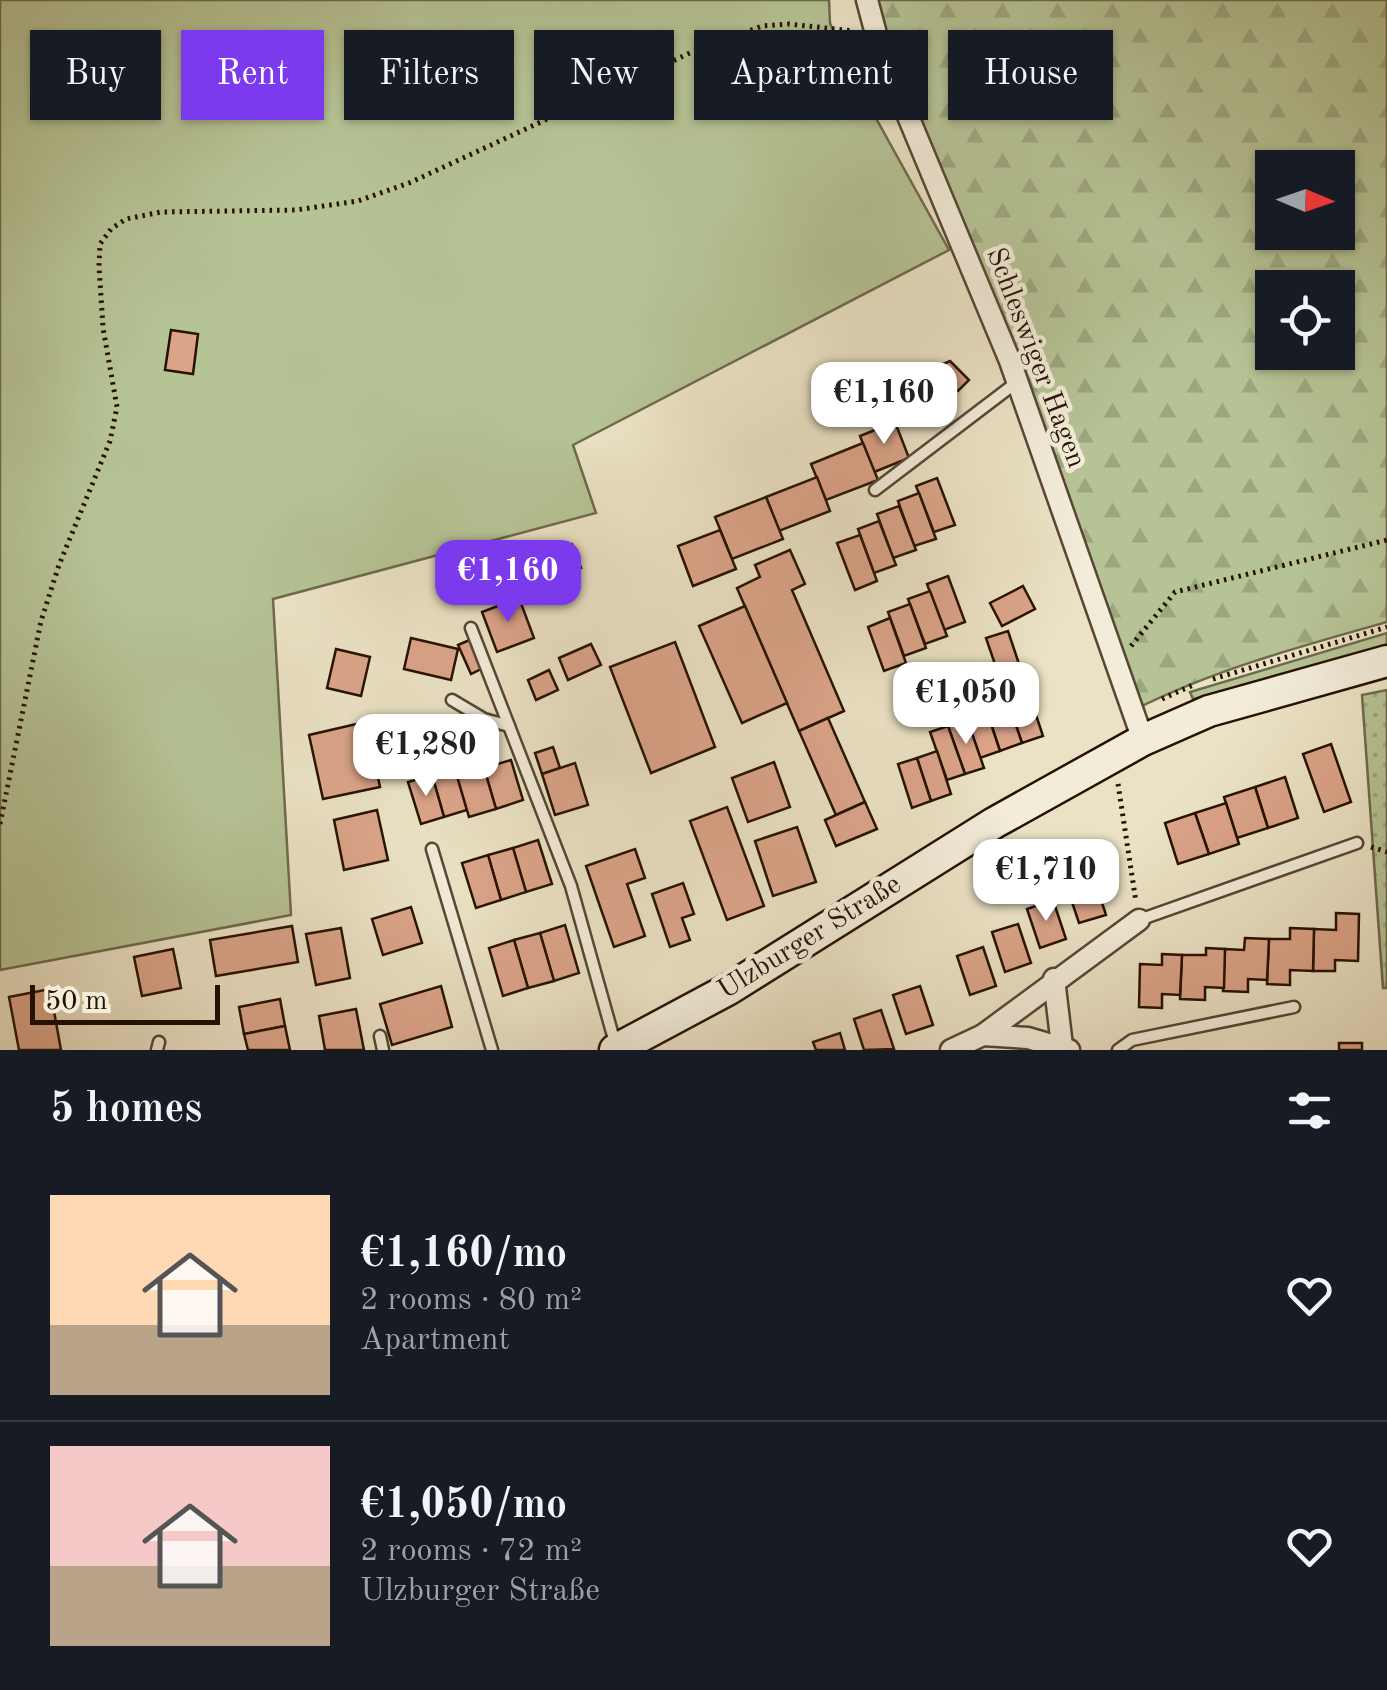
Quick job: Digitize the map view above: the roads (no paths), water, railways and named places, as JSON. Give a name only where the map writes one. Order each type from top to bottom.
[{"type":"main road","name":"Ulzburger Straße","points":[[616,1049],[729,989],[994,824],[1144,740],[1183,705],[1387,661]]},
{"type":"street","name":"Schleswiger Hagen","points":[[867,0],[872,23],[1018,382],[1144,740]]},
{"type":"street","points":[[950,1050],[982,1035],[1139,920]]},
{"type":"street","points":[[982,1035],[1028,1038],[1066,1048],[1054,979]]},
{"type":"lane","points":[[875,490],[1018,382]]},
{"type":"lane","points":[[472,628],[571,886],[616,1049]]},
{"type":"lane","points":[[452,700],[484,719],[510,726]]},
{"type":"lane","points":[[1139,920],[1357,843]]},
{"type":"lane","points":[[432,849],[492,1050]]},
{"type":"lane","points":[[1118,1050],[1132,1040],[1294,1008]]},
{"type":"lane","points":[[380,1036],[383,1050]]}]
